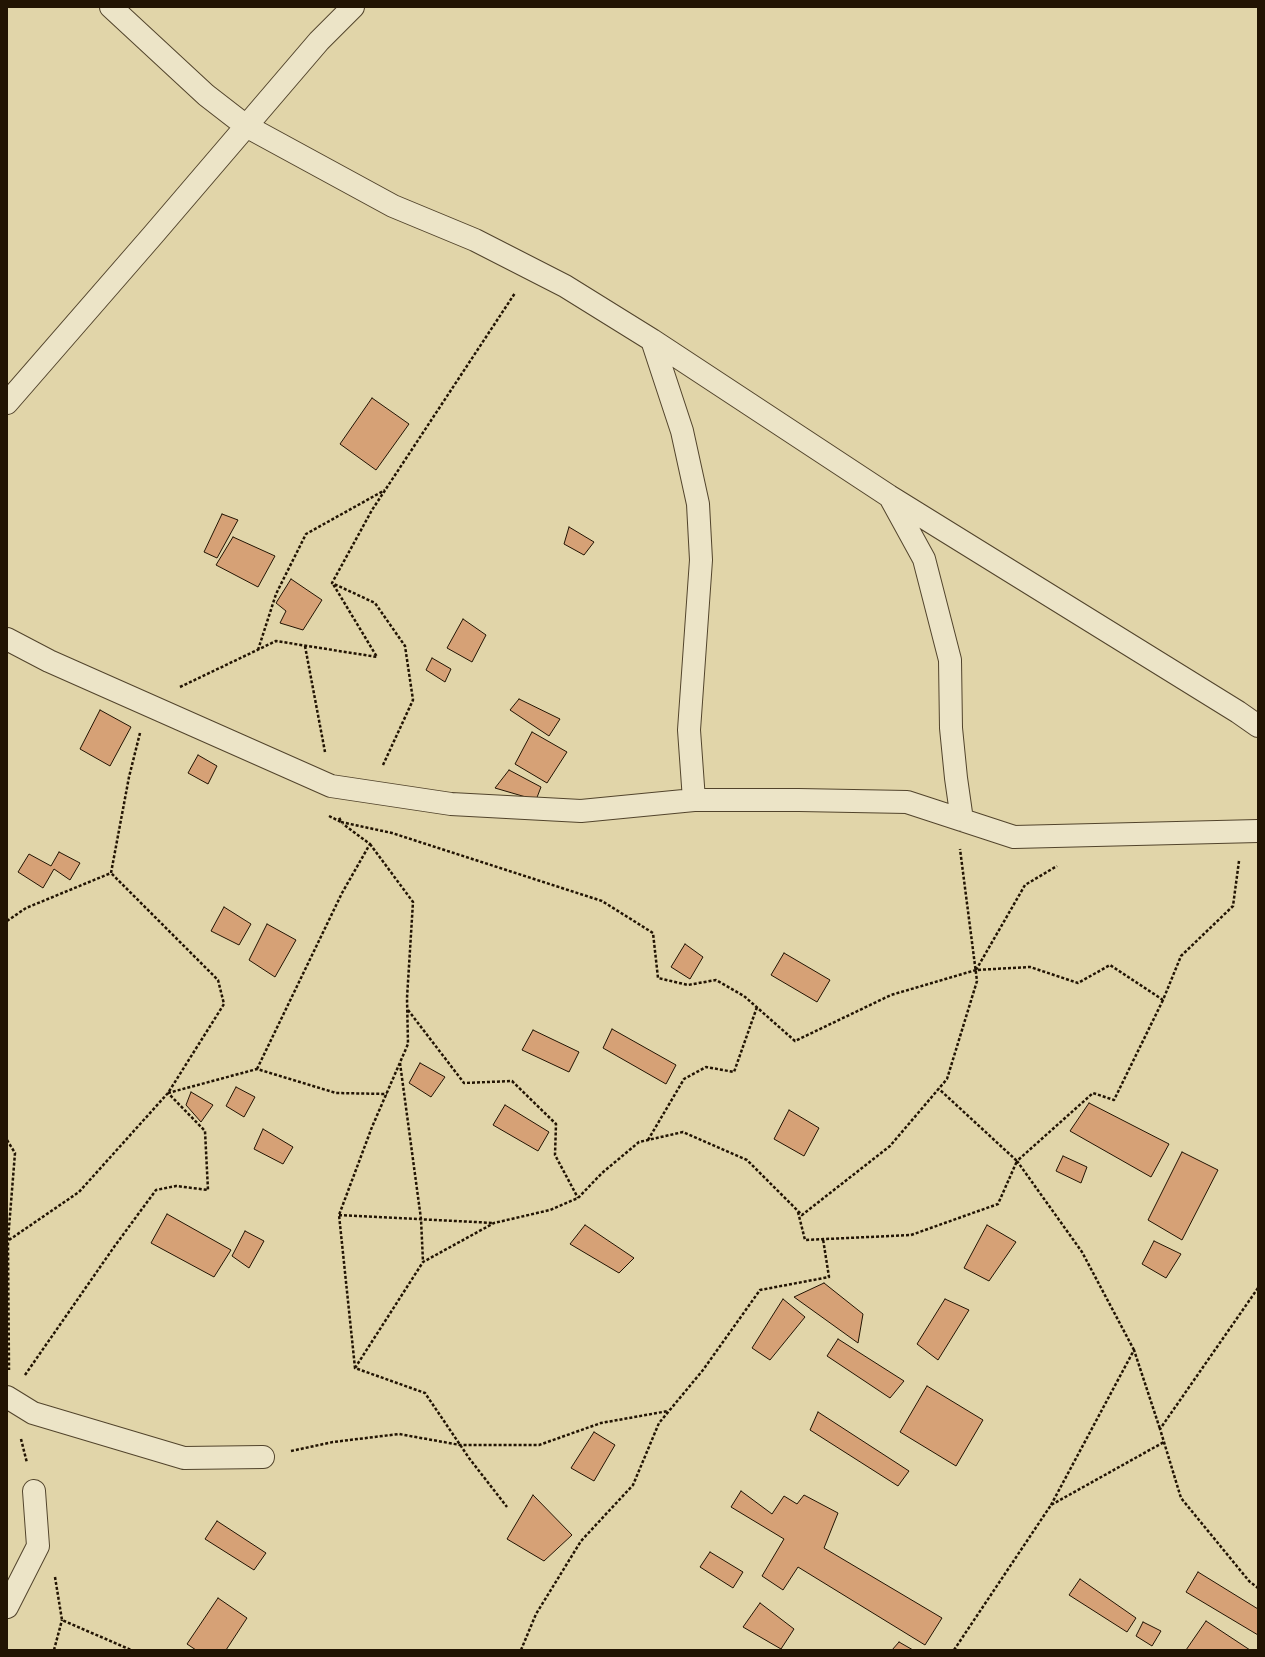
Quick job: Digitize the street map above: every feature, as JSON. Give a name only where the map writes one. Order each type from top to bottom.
[{"type":"street","points":[[111,7],[206,95],[246,126],[393,206],[475,240],[565,286],[652,340],[889,496],[1238,712],[1258,726]]},
{"type":"street","points":[[7,403],[319,41],[353,7]]},
{"type":"street","points":[[652,340],[682,431],[698,504],[701,560],[688,730],[694,800]]},
{"type":"street","points":[[889,496],[924,559],[950,660],[951,728],[959,819]]},
{"type":"street","points":[[7,639],[49,661],[331,786],[451,804],[581,811],[694,800],[907,802],[1014,836],[1251,832]]},
{"type":"street","points":[[8,1398],[33,1413],[184,1458],[263,1456]]},
{"type":"street","points":[[7,1607],[38,1546],[34,1491]]},
{"type":"path","points":[[332,583],[372,510],[531,269]]},
{"type":"path","points":[[258,650],[276,594],[306,534],[386,489]]},
{"type":"path","points":[[111,873],[129,777],[147,704],[276,641],[377,657],[332,583]]},
{"type":"path","points":[[332,583],[375,603],[405,646],[413,700],[370,792],[341,822]]},
{"type":"path","points":[[354,1368],[423,1262],[494,1223],[550,1210],[578,1198],[602,1173],[639,1142],[683,1132],[747,1160],[802,1215],[890,1146],[947,1079],[978,981],[959,819]]},
{"type":"path","points":[[341,822],[370,844],[413,902],[407,1010],[408,1044],[339,1215],[354,1368]]},
{"type":"path","points":[[341,822],[392,833],[602,901],[653,933],[658,978],[688,985],[716,980],[744,996],[795,1041],[891,995],[976,970],[1030,968],[1078,983],[1110,965],[1163,1000]]},
{"type":"path","points":[[797,1211],[805,1240],[911,1235],[998,1204],[1017,1161],[1093,1093],[1114,1100],[1163,1000],[1181,956],[1233,906],[1251,832]]},
{"type":"path","points":[[257,1069],[342,893],[370,844]]},
{"type":"path","points":[[976,970],[1025,885],[1059,864]]},
{"type":"path","points":[[7,921],[26,908],[111,873]]},
{"type":"path","points":[[8,1241],[79,1192],[168,1093],[224,1004],[218,980],[111,873]]},
{"type":"path","points":[[648,1140],[684,1079],[706,1066],[734,1072],[757,1007]]},
{"type":"path","points":[[407,1010],[464,1083],[512,1081],[556,1124],[555,1155],[578,1198]]},
{"type":"path","points":[[400,1063],[420,1219],[423,1262]]},
{"type":"path","points":[[168,1093],[257,1069],[336,1093],[387,1094]]},
{"type":"path","points":[[939,1089],[1017,1161],[1082,1252],[1134,1350],[1181,1498],[1249,1581],[1258,1588]]},
{"type":"path","points":[[8,1398],[156,1190],[176,1186],[208,1190],[205,1130],[168,1093]]},
{"type":"path","points":[[7,1140],[15,1153],[8,1241],[8,1398]]},
{"type":"path","points":[[339,1215],[494,1223]]},
{"type":"path","points":[[521,1650],[536,1614],[581,1541],[633,1485],[659,1423],[703,1370],[760,1290],[829,1277],[823,1239]]},
{"type":"path","points":[[1160,1429],[1258,1288]]},
{"type":"path","points":[[954,1650],[1051,1505],[1134,1350]]},
{"type":"path","points":[[354,1368],[425,1393],[460,1445],[507,1507]]},
{"type":"path","points":[[263,1456],[333,1442],[399,1434],[460,1445],[539,1444],[601,1423],[669,1411]]},
{"type":"path","points":[[1051,1505],[1164,1442]]},
{"type":"path","points":[[54,1650],[62,1620]]},
{"type":"building","points":[[372,398],[409,424],[376,470],[340,444]]},
{"type":"building","points":[[222,514],[238,520],[217,558],[204,552]]},
{"type":"building","points":[[569,527],[594,542],[584,555],[564,544]]},
{"type":"building","points":[[233,537],[275,556],[258,587],[216,565]]},
{"type":"building","points":[[291,579],[322,600],[303,630],[280,623],[286,611],[276,603]]},
{"type":"building","points":[[463,619],[486,635],[472,662],[447,648]]},
{"type":"building","points":[[432,658],[451,669],[445,682],[426,670]]},
{"type":"building","points":[[519,699],[560,719],[549,736],[510,710]]},
{"type":"building","points":[[100,710],[131,727],[110,766],[80,749]]},
{"type":"building","points":[[532,732],[567,752],[547,783],[515,764]]},
{"type":"building","points":[[198,755],[217,766],[208,784],[188,773]]},
{"type":"building","points":[[509,770],[541,787],[536,800],[495,788]]},
{"type":"building","points":[[59,852],[80,863],[70,880],[54,869],[43,888],[18,872],[29,854],[51,866]]},
{"type":"building","points":[[224,907],[251,924],[239,945],[211,931]]},
{"type":"building","points":[[267,924],[296,940],[275,977],[249,960]]},
{"type":"building","points":[[685,944],[703,957],[690,979],[671,967]]},
{"type":"building","points":[[784,953],[830,980],[817,1002],[771,975]]},
{"type":"building","points":[[612,1029],[676,1065],[666,1084],[603,1048]]},
{"type":"building","points":[[533,1030],[579,1052],[569,1072],[522,1050]]},
{"type":"building","points":[[420,1063],[445,1077],[431,1097],[409,1083]]},
{"type":"building","points":[[236,1087],[255,1097],[244,1117],[226,1106]]},
{"type":"building","points":[[191,1092],[213,1105],[201,1122],[186,1105]]},
{"type":"building","points":[[1089,1103],[1169,1144],[1151,1177],[1070,1131]]},
{"type":"building","points":[[505,1105],[549,1132],[538,1151],[493,1125]]},
{"type":"building","points":[[789,1110],[819,1128],[804,1156],[774,1139]]},
{"type":"building","points":[[263,1129],[293,1147],[283,1164],[254,1149]]},
{"type":"building","points":[[1182,1152],[1218,1170],[1182,1240],[1148,1220]]},
{"type":"building","points":[[1063,1156],[1087,1167],[1081,1183],[1056,1171]]},
{"type":"building","points":[[167,1214],[231,1250],[214,1277],[151,1243]]},
{"type":"building","points":[[585,1225],[634,1258],[619,1273],[570,1244]]},
{"type":"building","points":[[987,1225],[1016,1242],[989,1281],[964,1268]]},
{"type":"building","points":[[245,1231],[264,1241],[249,1268],[232,1256]]},
{"type":"building","points":[[1154,1241],[1181,1254],[1166,1278],[1142,1264]]},
{"type":"building","points":[[824,1283],[863,1314],[858,1343],[794,1297]]},
{"type":"building","points":[[783,1299],[805,1317],[770,1360],[752,1348]]},
{"type":"building","points":[[945,1299],[969,1310],[938,1360],[917,1344]]},
{"type":"building","points":[[838,1339],[904,1381],[890,1398],[827,1356]]},
{"type":"building","points":[[927,1386],[983,1420],[956,1466],[900,1432]]},
{"type":"building","points":[[818,1412],[909,1471],[898,1486],[810,1430]]},
{"type":"building","points":[[594,1432],[615,1445],[594,1481],[571,1468]]},
{"type":"building","points":[[741,1491],[772,1514],[784,1496],[797,1504],[804,1495],[838,1513],[824,1548],[942,1618],[925,1645],[798,1567],[783,1590],[762,1576],[784,1539],[731,1507]]},
{"type":"building","points":[[533,1495],[572,1535],[544,1561],[507,1539]]},
{"type":"building","points":[[217,1521],[266,1553],[254,1570],[205,1539]]},
{"type":"building","points":[[710,1552],[743,1572],[733,1588],[700,1567]]},
{"type":"building","points":[[1198,1572],[1258,1609],[1258,1635],[1186,1592]]},
{"type":"building","points":[[1080,1579],[1136,1618],[1127,1632],[1069,1595]]},
{"type":"building","points":[[218,1598],[247,1618],[226,1650],[196,1650],[187,1644]]},
{"type":"building","points":[[760,1603],[794,1629],[781,1649],[743,1627]]},
{"type":"building","points":[[1206,1621],[1250,1650],[1186,1650]]},
{"type":"building","points":[[1143,1622],[1161,1631],[1152,1646],[1136,1636]]},
{"type":"building","points":[[899,1642],[913,1650],[892,1650]]}]
